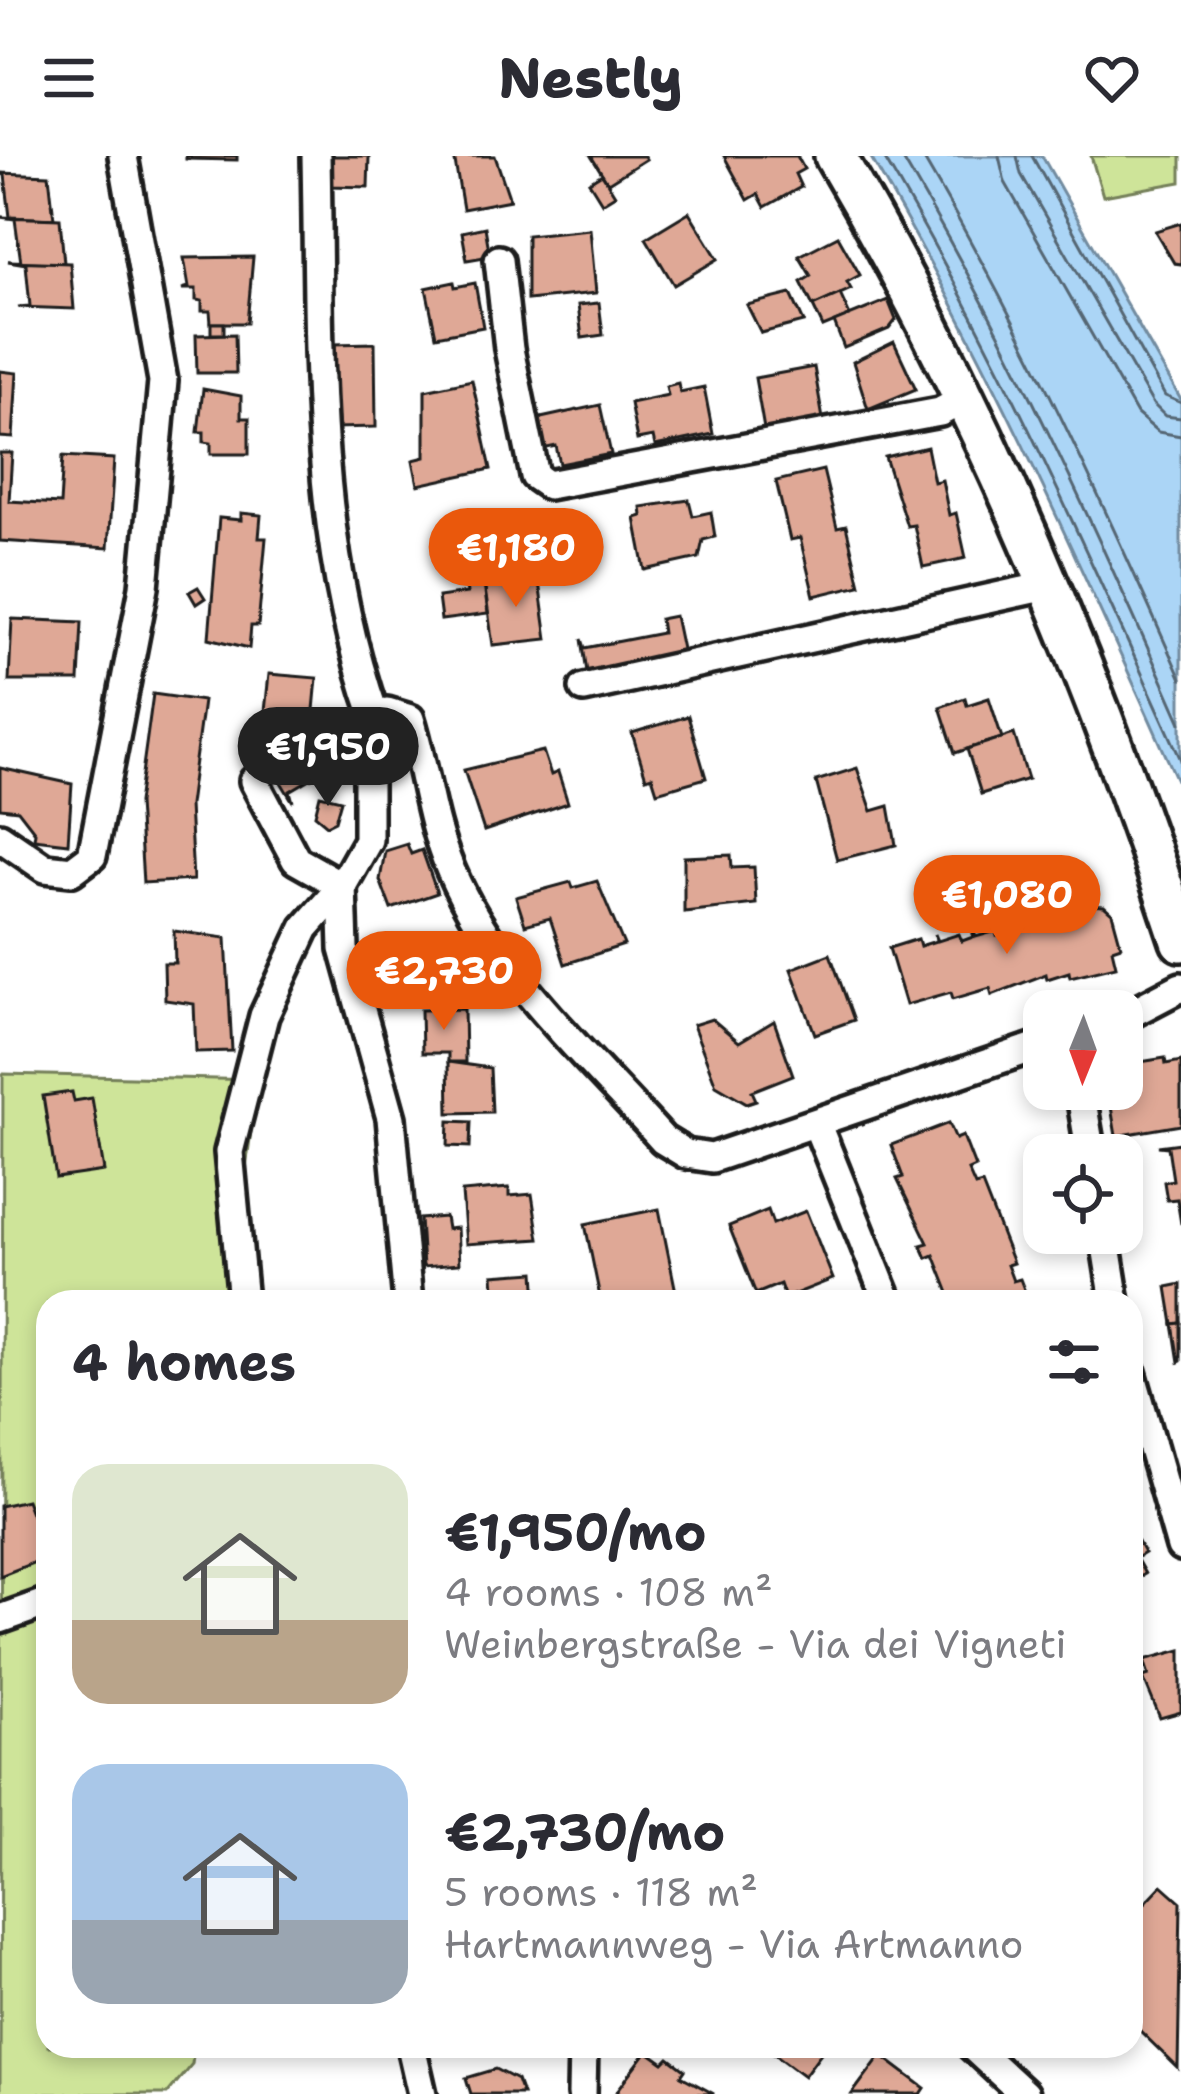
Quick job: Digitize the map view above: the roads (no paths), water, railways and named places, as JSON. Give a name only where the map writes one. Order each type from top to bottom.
[{"type":"street","points":[[0,838],[45,868],[72,871],[92,856],[144,587],[163,381],[123,156]]},
{"type":"street","points":[[242,1290],[230,1153],[248,1070],[264,1016],[304,928],[343,886],[368,840],[366,741],[375,716],[344,612],[323,471],[316,156]]},
{"type":"street","points":[[836,156],[904,274],[1051,585],[1181,941]]},
{"type":"street","points":[[499,260],[509,349],[535,476],[548,485],[940,412],[966,398]]},
{"type":"street","points":[[584,688],[1051,585]]},
{"type":"street","points":[[375,716],[387,712],[410,719],[424,798],[452,874],[495,950],[663,1140],[686,1154],[712,1158],[1023,1051]]},
{"type":"street","points":[[254,781],[296,860],[343,886]]},
{"type":"street","points":[[343,886],[344,949],[391,1118],[406,1290]]},
{"type":"street","points":[[1143,1007],[1181,987]]},
{"type":"street","points":[[817,1125],[883,1290]]},
{"type":"street","points":[[1107,1254],[1113,1290]]},
{"type":"street","points":[[1143,1414],[1181,1547]]},
{"type":"street","points":[[0,1619],[36,1606]]},
{"type":"street","points":[[414,2058],[422,2094]]},
{"type":"street","points":[[582,2094],[583,2058]]},
{"type":"street","points":[[985,2058],[1024,2094]]},
{"type":"water","points":[[870,156],[1042,156],[1181,400],[1181,789],[996,389]]}]
